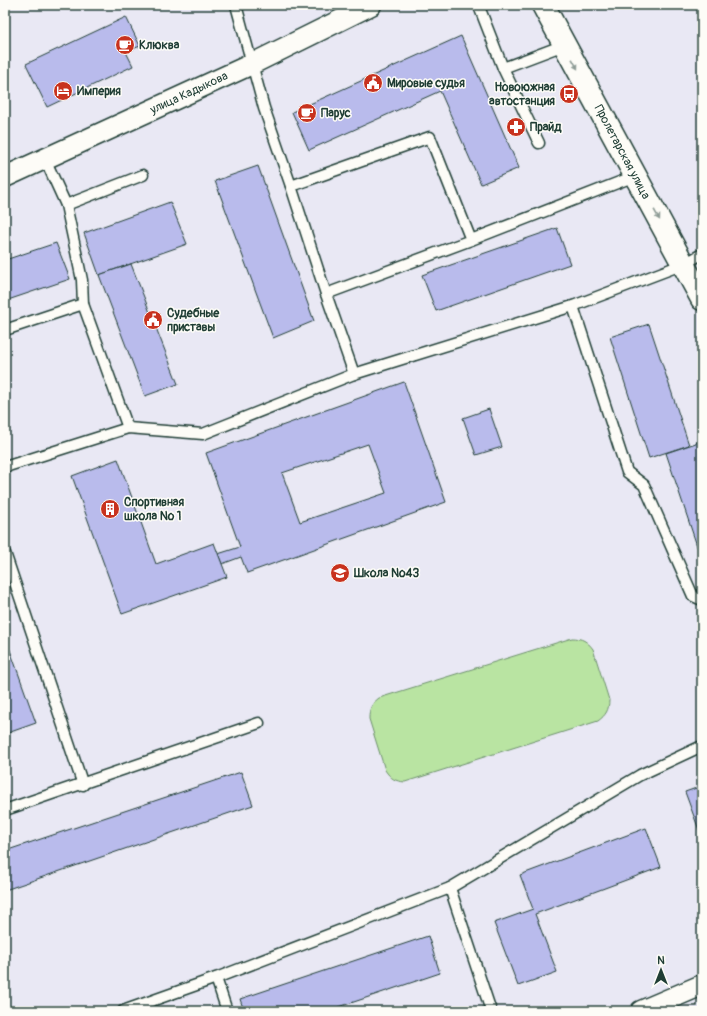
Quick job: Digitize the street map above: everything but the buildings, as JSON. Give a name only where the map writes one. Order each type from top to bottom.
[{"type":"street","name":"улица Кадыкова","points":[[5,176],[45,160],[252,64],[371,5]]},
{"type":"street","name":"Пролетарская улица","points":[[543,5],[634,176],[693,259],[702,299]]},
{"type":"street","points":[[641,1011],[702,985]]},
{"type":"lane","points":[[236,5],[264,108],[354,374]]},
{"type":"lane","points":[[480,9],[503,68],[539,143]]},
{"type":"lane","points":[[503,68],[564,45]]},
{"type":"lane","points":[[291,186],[430,137],[471,240]]},
{"type":"lane","points":[[45,160],[66,205],[82,280],[83,304],[128,428]]},
{"type":"lane","points":[[66,205],[143,175]]},
{"type":"lane","points":[[326,294],[471,240],[634,176]]},
{"type":"lane","points":[[5,467],[128,428],[203,434],[354,374],[573,306],[693,259]]},
{"type":"lane","points":[[5,330],[83,304]]},
{"type":"lane","points":[[573,306],[627,472],[644,484],[693,596],[702,600]]},
{"type":"lane","points":[[5,553],[83,784]]},
{"type":"lane","points":[[5,810],[259,724]]},
{"type":"lane","points":[[123,1011],[216,978],[450,888],[640,775],[702,746]]},
{"type":"lane","points":[[450,888],[491,1011]]},
{"type":"lane","points":[[216,978],[227,1011]]},
{"type":"green space","points":[[572,638],[584,640],[593,649],[609,700],[606,712],[598,721],[405,782],[394,779],[387,773],[369,719],[371,707],[379,698]]},
{"type":"place","name":"Клюква","points":[[125,45]]},
{"type":"place","name":"Мировые судья","points":[[373,83]]},
{"type":"place","name":"Империя","points":[[63,91]]},
{"type":"place","name":"Новоюжная автостанция","points":[[569,94]]},
{"type":"place","name":"Парус","points":[[307,113]]},
{"type":"place","name":"Прайд","points":[[516,127]]},
{"type":"place","name":"Судебные приставы","points":[[153,320]]},
{"type":"place","name":"Спортивная школа № 1","points":[[110,509]]},
{"type":"place","name":"Школа №43","points":[[340,573]]}]
